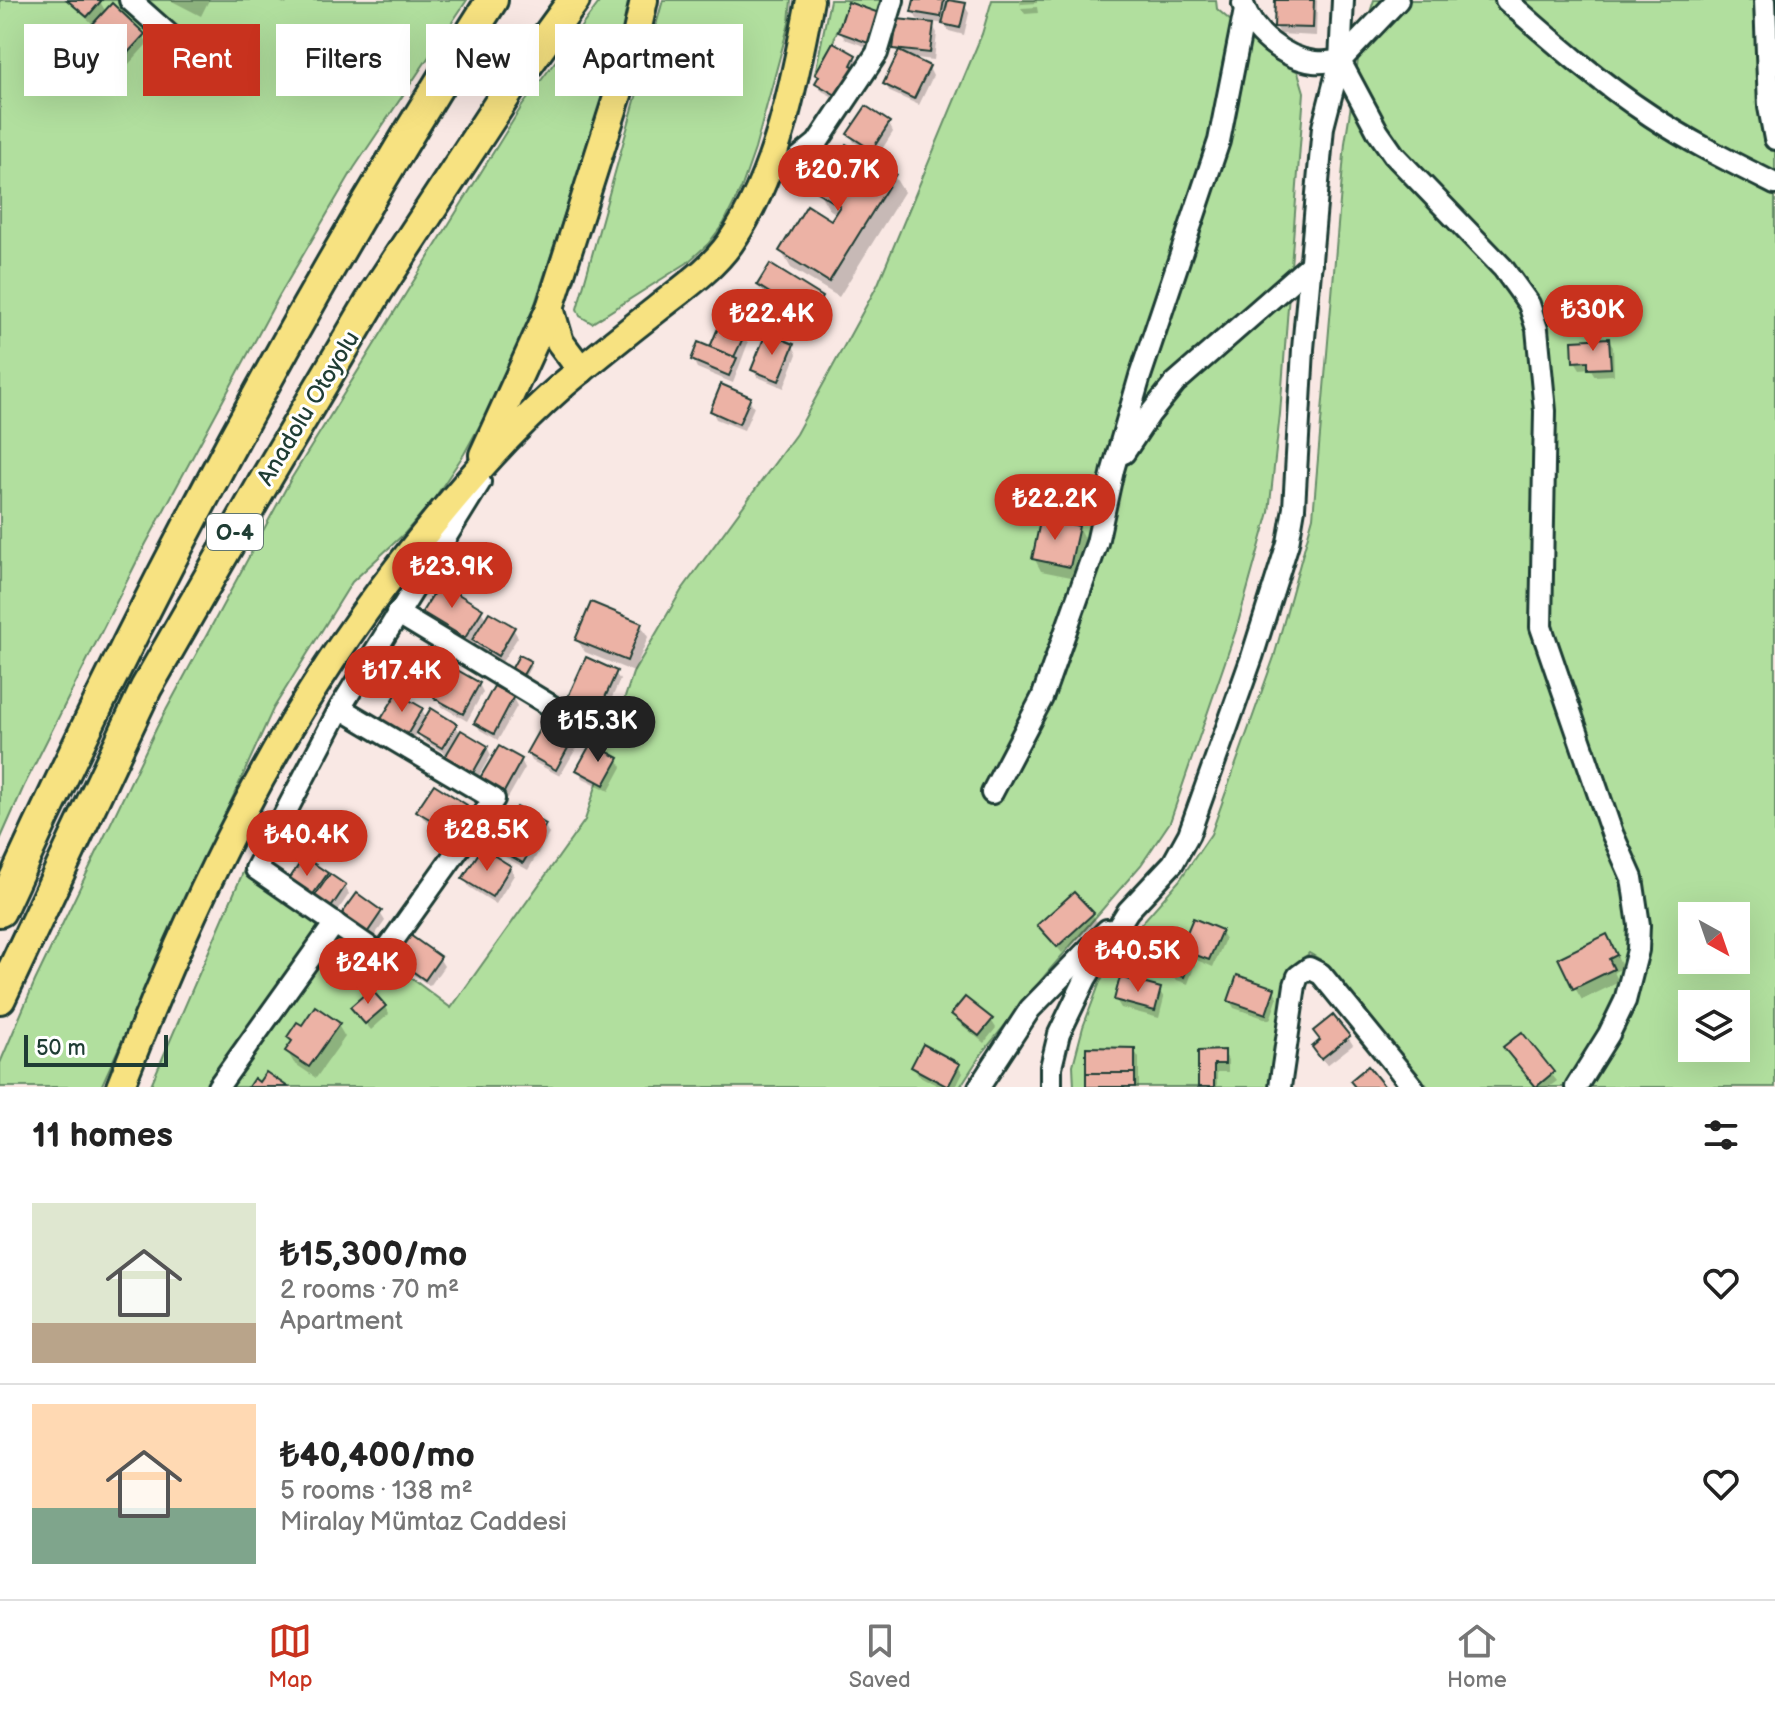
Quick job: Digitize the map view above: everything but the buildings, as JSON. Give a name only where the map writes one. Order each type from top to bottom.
[{"type":"highway","name":"Anadolu Otoyolu","points":[[0,911],[115,669],[228,446],[327,270],[492,0]]},
{"type":"highway","name":"Anadolu Otoyolu","points":[[0,998],[146,688],[267,477],[377,291],[510,88],[574,0]]},
{"type":"main road","points":[[471,480],[550,308],[635,41],[644,0]]},
{"type":"main road","points":[[120,1087],[224,847],[269,760],[329,662],[402,562],[471,480],[535,411],[581,370],[690,284],[723,253],[756,199],[766,172],[789,93],[810,0]]},
{"type":"main road","points":[[550,308],[560,342],[581,370]]},
{"type":"street","points":[[130,0],[157,24]]},
{"type":"street","points":[[766,172],[790,165],[817,143],[877,53],[893,0]]},
{"type":"street","points":[[979,1087],[1037,1000],[1173,863],[1189,834],[1279,575],[1294,508],[1303,349],[1323,127],[1340,61],[1343,0]]},
{"type":"street","points":[[1244,5],[1258,30],[1274,45],[1294,57],[1315,62],[1340,61],[1398,0]]},
{"type":"street","points":[[1506,0],[1585,68],[1650,116],[1720,157],[1775,184]]},
{"type":"street","points":[[1765,0],[1769,107],[1775,139]]},
{"type":"street","points":[[992,793],[1042,698],[1097,543],[1113,470],[1140,376],[1219,141],[1244,5]]},
{"type":"street","points":[[1340,61],[1378,132],[1394,155],[1503,268],[1534,314],[1544,378],[1545,411],[1541,627],[1612,833],[1632,878],[1639,925],[1638,950],[1625,1001],[1609,1034],[1576,1087]]},
{"type":"street","points":[[1113,470],[1175,383],[1311,264]]},
{"type":"street","points":[[340,708],[494,799],[382,956],[256,869],[340,708],[504,444]]},
{"type":"street","points":[[397,613],[576,721]]},
{"type":"street","points":[[1051,1087],[1054,1050],[1064,1024],[1086,978],[1128,911]]},
{"type":"street","points":[[218,1087],[335,923]]},
{"type":"street","points":[[1280,1087],[1295,985],[1298,976],[1309,968],[1321,974],[1413,1087]]},
{"type":"green space","points":[[0,0],[120,0],[124,4],[141,0],[467,0],[451,24],[426,24],[426,61],[410,85],[410,24],[276,24],[276,96],[402,96],[354,168],[279,296],[142,551],[0,840]]},
{"type":"green space","points":[[601,0],[635,0],[627,24],[583,24]]},
{"type":"green space","points":[[663,0],[791,0],[789,23],[755,149],[741,189],[724,223],[708,244],[687,263],[592,323],[580,316],[577,309],[636,96],[743,96],[743,24],[656,24]]},
{"type":"green space","points":[[830,0],[885,0],[882,14],[848,3],[833,42],[815,74]]},
{"type":"green space","points":[[992,0],[1216,0],[1217,9],[1274,58],[1298,72],[1304,92],[1280,414],[1269,512],[1236,630],[1170,822],[1141,865],[1047,973],[980,1056],[960,1087],[150,1087],[247,863],[382,956],[451,1008],[585,820],[633,673],[681,591],[796,434],[878,284],[982,34]]},
{"type":"green space","points":[[1374,0],[1775,0],[1775,1087],[1428,1087],[1326,963],[1309,953],[1285,981],[1271,1087],[1074,1087],[1073,1065],[1100,982],[1141,924],[1179,881],[1211,834],[1274,657],[1313,517],[1345,143],[1361,41]]},
{"type":"green space","points":[[555,62],[555,96],[603,96],[527,328],[501,387],[464,454],[434,499],[405,533],[352,582],[273,709],[101,1087],[0,1087],[0,1063],[35,981],[157,727],[291,479],[522,106],[529,96],[539,96],[539,83]]}]
